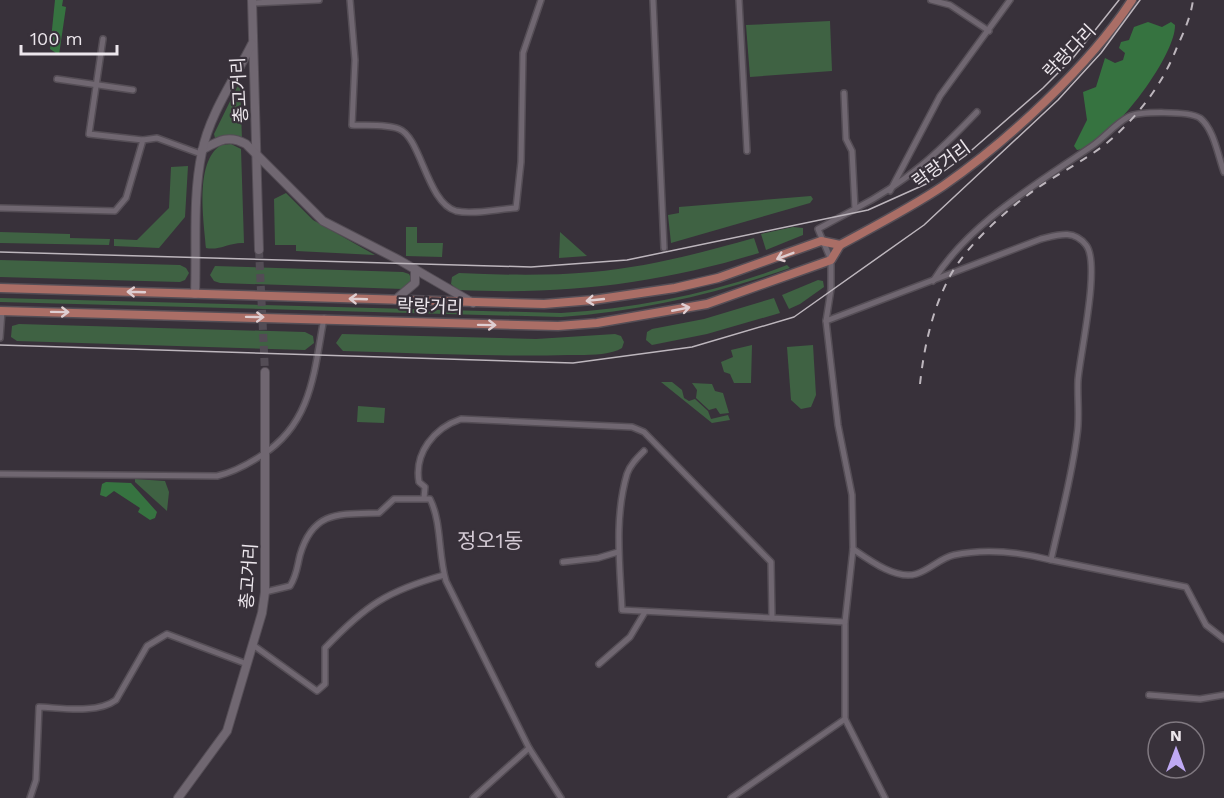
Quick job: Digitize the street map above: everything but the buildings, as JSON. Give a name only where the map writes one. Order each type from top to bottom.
[{"type":"main road","name":"락랑다리","points":[[1050,94],[1113,28],[1131,0]]},
{"type":"main road","name":"총고거리","points":[[252,2],[259,250]]},
{"type":"main road","points":[[195,294],[197,196],[202,152],[210,128],[252,44]]},
{"type":"main road","name":"락랑거리","points":[[1,311],[324,318],[491,325],[597,323],[706,304],[831,260],[840,245],[944,185],[1050,94]]},
{"type":"main road","points":[[202,152],[219,140],[233,138],[246,144],[323,222],[475,303]]},
{"type":"main road","name":"락랑거리","points":[[0,288],[544,304],[593,300],[675,288],[718,278],[821,241]]},
{"type":"main road","points":[[821,241],[840,245]]},
{"type":"main road","points":[[395,300],[415,284],[415,269]]},
{"type":"main road","name":"총고거리","points":[[178,798],[227,731],[253,645],[265,592],[265,372]]},
{"type":"street","points":[[252,2],[319,0]]},
{"type":"street","points":[[350,0],[355,50],[352,125],[399,129],[404,133],[446,207],[458,212],[516,208],[521,162],[524,53],[542,0]]},
{"type":"street","points":[[653,0],[664,248]]},
{"type":"street","points":[[739,0],[747,151]]},
{"type":"street","points":[[931,0],[950,5],[989,31]]},
{"type":"street","points":[[890,191],[940,96],[1010,0]]},
{"type":"street","points":[[103,39],[89,134],[143,140],[157,138],[172,142],[191,153],[202,152]]},
{"type":"street","points":[[57,79],[133,90]]},
{"type":"street","points":[[844,93],[846,139],[852,151],[855,209]]},
{"type":"street","points":[[885,798],[845,719],[845,622],[853,549],[852,495],[838,425],[826,321],[831,260],[821,241],[818,229],[890,191],[916,173],[977,112]]},
{"type":"street","points":[[932,283],[947,258],[1008,204],[1064,162],[1112,132],[1129,117],[1186,113],[1198,117],[1209,130],[1224,172]]},
{"type":"street","points":[[0,208],[115,211],[126,198],[143,140]]},
{"type":"street","points":[[826,321],[932,283],[1041,239],[1069,233],[1088,246],[1092,260],[1078,379],[1078,434],[1051,560]]},
{"type":"street","points":[[0,338],[1,311]]},
{"type":"street","points":[[0,474],[217,476],[245,466],[278,446],[301,417],[324,318]]},
{"type":"street","points":[[424,498],[425,487],[418,482],[422,452],[432,437],[447,424],[461,419],[632,427],[644,432],[771,562],[772,618]]},
{"type":"street","points":[[644,452],[627,473],[618,552],[622,610],[845,622]]},
{"type":"street","points":[[265,592],[290,586],[297,575],[308,532],[322,519],[341,514],[379,513],[394,499],[430,498],[434,507],[440,562],[444,575],[529,748],[561,798]]},
{"type":"street","points":[[853,549],[867,559],[904,574],[916,574],[955,555],[1011,552],[1186,587],[1206,625],[1224,639]]},
{"type":"street","points":[[563,562],[598,558],[618,552]]},
{"type":"street","points":[[253,645],[317,691],[325,684],[326,648],[336,637],[379,599],[398,589],[444,575]]},
{"type":"street","points":[[599,664],[630,637],[645,612]]},
{"type":"street","points":[[30,798],[36,780],[39,707],[90,708],[109,704],[116,700],[147,646],[167,634],[247,664]]},
{"type":"street","points":[[1149,694],[1200,699],[1224,695]]},
{"type":"street","points":[[731,798],[845,719]]},
{"type":"street","points":[[473,798],[529,748]]},
{"type":"green space","points":[[55,0],[63,0],[62,6],[66,7],[59,55],[50,49]]},
{"type":"green space","points":[[830,21],[832,71],[750,77],[746,25]]},
{"type":"green space","points":[[1148,22],[1162,27],[1171,22],[1175,25],[1165,57],[1138,98],[1122,117],[1090,145],[1077,150],[1074,146],[1087,120],[1083,92],[1096,87],[1105,58],[1115,63],[1123,60],[1125,53],[1119,48],[1121,42],[1129,40],[1134,27]]},
{"type":"green space","points":[[240,81],[242,140],[232,136],[215,138],[214,134]]},
{"type":"green space","points":[[231,144],[241,149],[244,243],[211,249],[206,248],[203,208],[204,178],[207,164],[221,145]]},
{"type":"green space","points":[[188,166],[185,217],[159,248],[114,246],[114,239],[137,240],[169,208],[171,167]]},
{"type":"green space","points":[[286,193],[313,220],[375,255],[296,251],[296,245],[275,245],[274,199]]},
{"type":"green space","points":[[811,196],[813,199],[810,203],[671,243],[668,215],[679,213],[679,207]]},
{"type":"green space","points":[[406,227],[417,227],[417,243],[443,243],[442,257],[406,256]]},
{"type":"green space","points":[[793,227],[803,228],[803,235],[766,250],[761,234]]},
{"type":"green space","points":[[0,232],[70,234],[70,238],[110,239],[109,245],[0,243]]},
{"type":"green space","points":[[560,232],[587,256],[559,258]]},
{"type":"green space","points":[[754,238],[759,253],[684,273],[647,280],[536,291],[458,290],[451,284],[452,277],[459,273],[559,274],[633,267]]},
{"type":"green space","points":[[0,260],[180,265],[189,273],[185,280],[180,282],[0,277]]},
{"type":"green space","points":[[787,265],[790,268],[734,286],[677,300],[649,306],[561,317],[0,302],[0,298],[561,313],[676,298],[732,284]]},
{"type":"green space","points":[[215,266],[403,272],[409,274],[412,280],[403,289],[220,283],[214,281],[210,275]]},
{"type":"green space","points":[[818,280],[823,281],[824,287],[789,309],[782,295]]},
{"type":"green space","points":[[774,298],[780,313],[707,334],[652,345],[646,340],[647,332],[652,329],[704,319]]},
{"type":"green space","points":[[19,324],[305,332],[313,336],[314,343],[305,350],[17,341],[11,337],[12,326]]},
{"type":"green space","points":[[342,334],[536,339],[615,334],[621,336],[624,342],[622,348],[617,351],[596,354],[512,356],[343,351],[336,343]]},
{"type":"green space","points":[[752,345],[751,383],[734,383],[730,374],[724,372],[721,362],[733,357],[731,350]]},
{"type":"green space","points":[[813,345],[816,395],[811,407],[801,409],[791,400],[787,347]]},
{"type":"green space","points":[[661,382],[672,382],[682,390],[684,398],[689,401],[695,399],[708,411],[711,419],[728,415],[730,420],[712,423]]},
{"type":"green space","points":[[692,383],[712,384],[715,391],[723,393],[729,413],[720,414],[716,408],[709,410],[696,398],[697,390]]},
{"type":"green space","points":[[358,406],[385,408],[384,423],[357,422]]},
{"type":"green space","points":[[135,479],[165,481],[169,492],[167,511],[135,482]]},
{"type":"green space","points":[[106,482],[131,483],[157,512],[155,518],[150,520],[138,512],[140,508],[114,491],[106,497],[100,495],[102,484]]},
{"type":"tunnel","points":[[259,250],[265,372]]},
{"type":"tram line","points":[[0,252],[531,267],[627,260],[868,210],[926,184],[965,156],[1043,88],[1073,58],[1119,0]]},
{"type":"tram line","points":[[0,345],[573,363],[692,347],[794,317],[924,225],[1058,100],[1101,53],[1140,0]]},
{"type":"railway","points":[[920,384],[934,315],[957,264],[977,240],[1013,207],[1036,189],[1097,151],[1134,116],[1166,72],[1187,24],[1193,0]]},
{"type":"district","name":"정오1동","points":[[490,540]]}]
